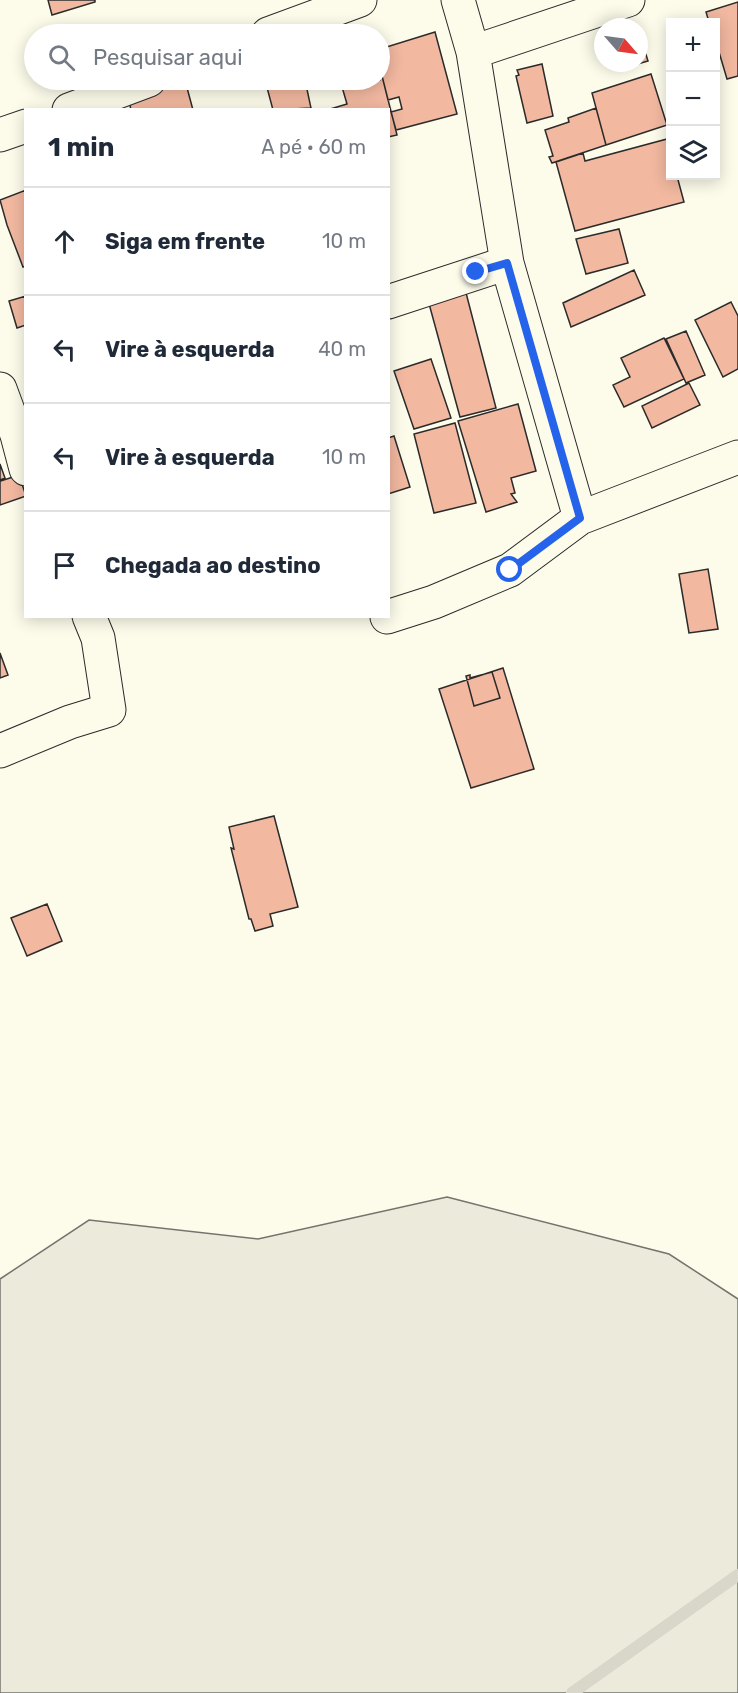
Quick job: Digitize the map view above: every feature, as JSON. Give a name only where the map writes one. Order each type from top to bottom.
[{"type":"street","points":[[295,24],[360,0]]},
{"type":"street","points":[[458,0],[473,52],[507,263],[580,518]]},
{"type":"street","points":[[473,52],[628,0]]},
{"type":"street","points":[[74,108],[122,90]]},
{"type":"street","points":[[0,135],[24,127]]},
{"type":"street","points":[[390,301],[507,263]]},
{"type":"street","points":[[0,388],[21,433],[24,455]]},
{"type":"street","points":[[390,616],[434,602],[510,570],[580,518],[738,457]]},
{"type":"street","points":[[0,750],[70,722],[109,710],[98,638],[90,618]]},
{"type":"shaded area","points":[[447,1197],[669,1254],[738,1299],[738,1693],[0,1693],[0,1279],[89,1220],[258,1239]]},
{"type":"building","points":[[48,0],[95,0],[95,2],[52,15]]},
{"type":"building","points":[[738,2],[738,76],[727,79],[720,55],[720,18],[708,18],[706,12]]},
{"type":"building","points":[[435,32],[457,114],[396,130],[391,112],[402,109],[399,97],[388,100],[386,90],[390,90],[390,46]]},
{"type":"building","points":[[542,64],[553,116],[527,123],[516,76],[519,75],[517,70]]},
{"type":"building","points":[[651,74],[666,125],[606,145],[592,93]]},
{"type":"building","points":[[188,90],[192,108],[131,108],[129,101],[153,91]]},
{"type":"building","points":[[268,90],[307,90],[311,108],[272,108]]},
{"type":"building","points":[[343,90],[386,90],[397,135],[390,137],[390,108],[334,108],[347,104]]},
{"type":"building","points":[[596,108],[606,145],[552,163],[549,157],[553,156],[545,130],[569,122],[568,118]]},
{"type":"building","points":[[666,139],[666,180],[678,180],[684,202],[575,231],[556,162],[583,153],[585,161]]},
{"type":"building","points":[[24,191],[24,267],[7,225],[0,200]]},
{"type":"building","points":[[619,229],[628,263],[586,274],[576,239]]},
{"type":"building","points":[[634,270],[645,295],[571,327],[563,303]]},
{"type":"building","points":[[465,289],[496,408],[460,417],[428,300]]},
{"type":"building","points":[[24,297],[24,326],[17,328],[9,301]]},
{"type":"building","points":[[731,302],[738,316],[738,369],[723,377],[695,320]]},
{"type":"building","points":[[686,331],[705,375],[686,383],[666,339]]},
{"type":"building","points":[[664,338],[684,379],[624,407],[613,385],[630,377],[621,358]]},
{"type":"building","points":[[431,359],[451,418],[414,429],[394,371]]},
{"type":"building","points":[[689,383],[700,405],[652,428],[642,406]]},
{"type":"building","points":[[518,404],[536,471],[511,478],[515,493],[511,494],[517,502],[486,512],[458,421]]},
{"type":"building","points":[[455,423],[476,503],[434,513],[414,434]]},
{"type":"building","points":[[394,436],[410,487],[390,493],[390,437]]},
{"type":"building","points":[[0,464],[5,478],[0,480]]},
{"type":"building","points":[[19,475],[24,497],[0,505],[0,480]]},
{"type":"building","points":[[708,569],[718,629],[689,633],[679,574]]},
{"type":"building","points":[[0,653],[8,675],[0,678]]},
{"type":"building","points":[[503,668],[534,769],[471,788],[439,689]]},
{"type":"building","points":[[492,672],[500,698],[474,706],[466,676],[470,675],[470,678]]},
{"type":"building","points":[[274,816],[298,907],[270,914],[273,926],[255,931],[249,919],[231,848],[234,849],[229,827]]},
{"type":"building","points":[[47,904],[62,941],[27,956],[11,918]]},
{"type":"waterway","points":[[572,1693],[738,1575]]},
{"type":"route","points":[[476,272],[507,263],[580,518],[510,570]]}]
